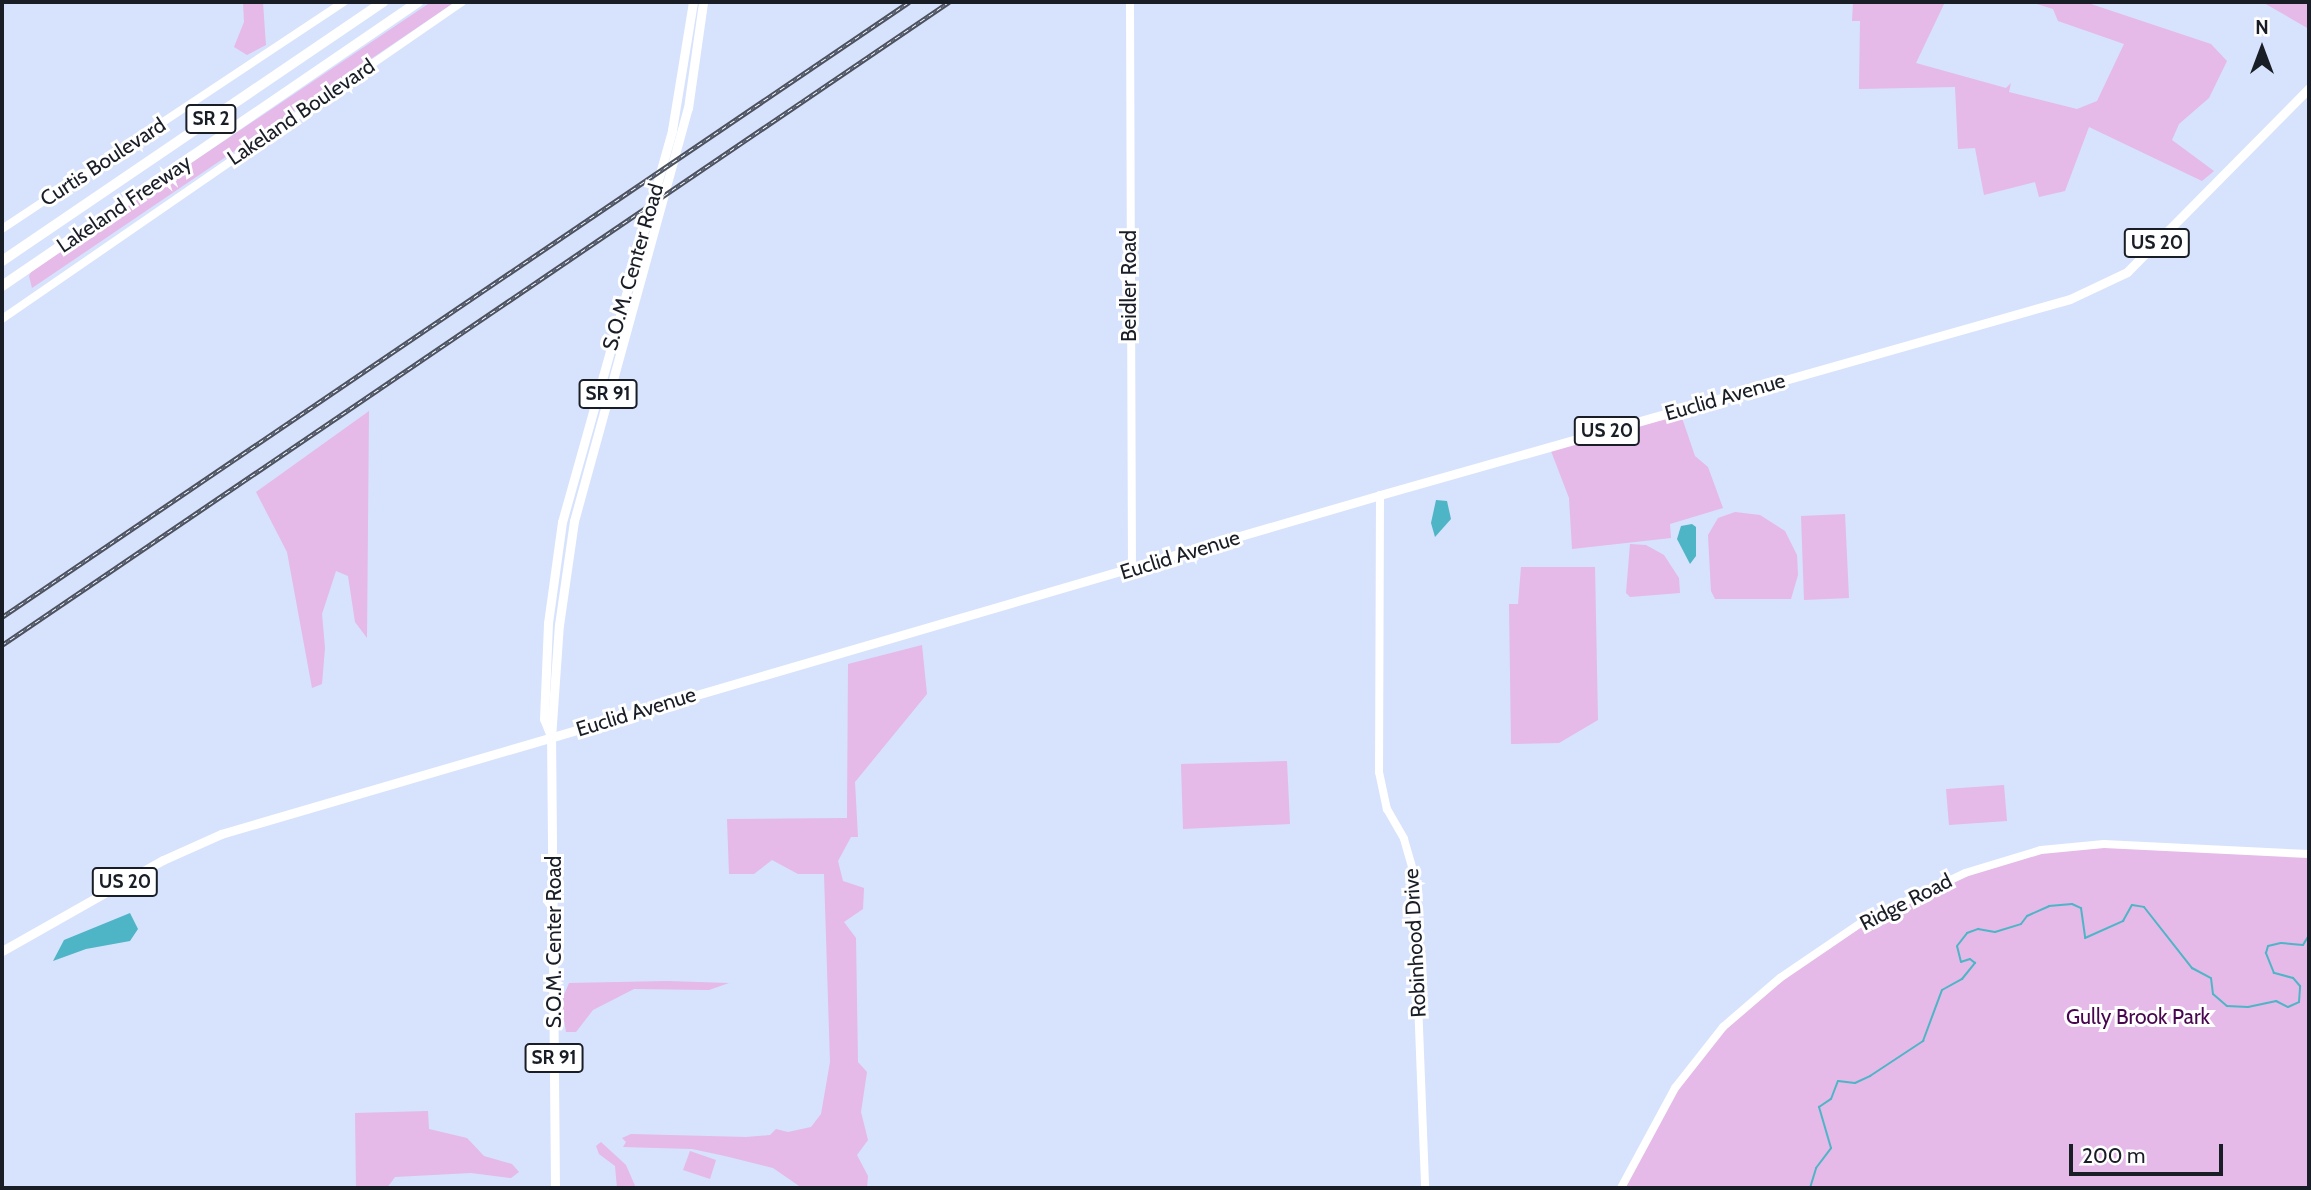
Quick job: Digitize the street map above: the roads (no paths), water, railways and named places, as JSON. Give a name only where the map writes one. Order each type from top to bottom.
[{"type":"highway","name":"Lakeland Freeway","points":[[2,261],[383,2]]},
{"type":"highway","name":"Lakeland Freeway","points":[[4,284],[418,2]]},
{"type":"main road","name":"S.O.M. Center Road","points":[[551,738],[544,719],[548,623],[562,522],[673,130],[693,2]]},
{"type":"main road","name":"S.O.M. Center Road","points":[[555,1188],[551,738],[559,625],[574,522],[684,127],[704,2]]},
{"type":"main road","name":"Euclid Avenue","points":[[2,951],[204,841],[1380,495],[2070,299],[2102,286],[2136,263],[2309,88]]},
{"type":"street","name":"Curtis Boulevard","points":[[2,229],[344,2]]},
{"type":"street","name":"Lakeland Boulevard","points":[[2,319],[463,2]]},
{"type":"street","name":"Beidler Road","points":[[1130,2],[1132,570]]},
{"type":"street","name":"Robinhood Drive","points":[[1380,495],[1379,772],[1387,809],[1404,839],[1413,870],[1425,1188]]},
{"type":"street","name":"Ridge Road","points":[[1621,1188],[1675,1088],[1723,1027],[1780,978],[1874,916],[1965,873],[2041,850],[2104,844],[2309,854]]},
{"type":"water","points":[[1436,500],[1447,501],[1451,519],[1435,537],[1431,523]]},
{"type":"water","points":[[1692,524],[1696,527],[1696,556],[1690,564],[1677,539],[1681,526]]},
{"type":"water","points":[[130,913],[138,929],[130,941],[86,949],[53,961],[64,940]]},
{"type":"waterway","points":[[1810,1188],[1816,1168],[1831,1148],[1819,1107],[1831,1099],[1838,1081],[1855,1083],[1870,1076],[1923,1041],[1942,990],[1962,979],[1975,963],[1970,959],[1961,962],[1957,946],[1967,933],[1978,929],[1995,932],[2021,924],[2027,916],[2049,906],[2072,904],[2081,908],[2085,938],[2123,921],[2132,905],[2144,907],[2192,968],[2211,978],[2213,994],[2227,1006],[2248,1007],[2276,1001],[2288,1007],[2299,1002],[2300,986],[2293,978],[2274,973],[2266,953],[2268,946],[2281,943],[2303,945],[2309,935]]},
{"type":"railway","points":[[2,617],[909,2]]},
{"type":"railway","points":[[2,645],[949,2]]},
{"type":"park label","name":"Gully Brook Park","points":[[2138,1017]]}]
